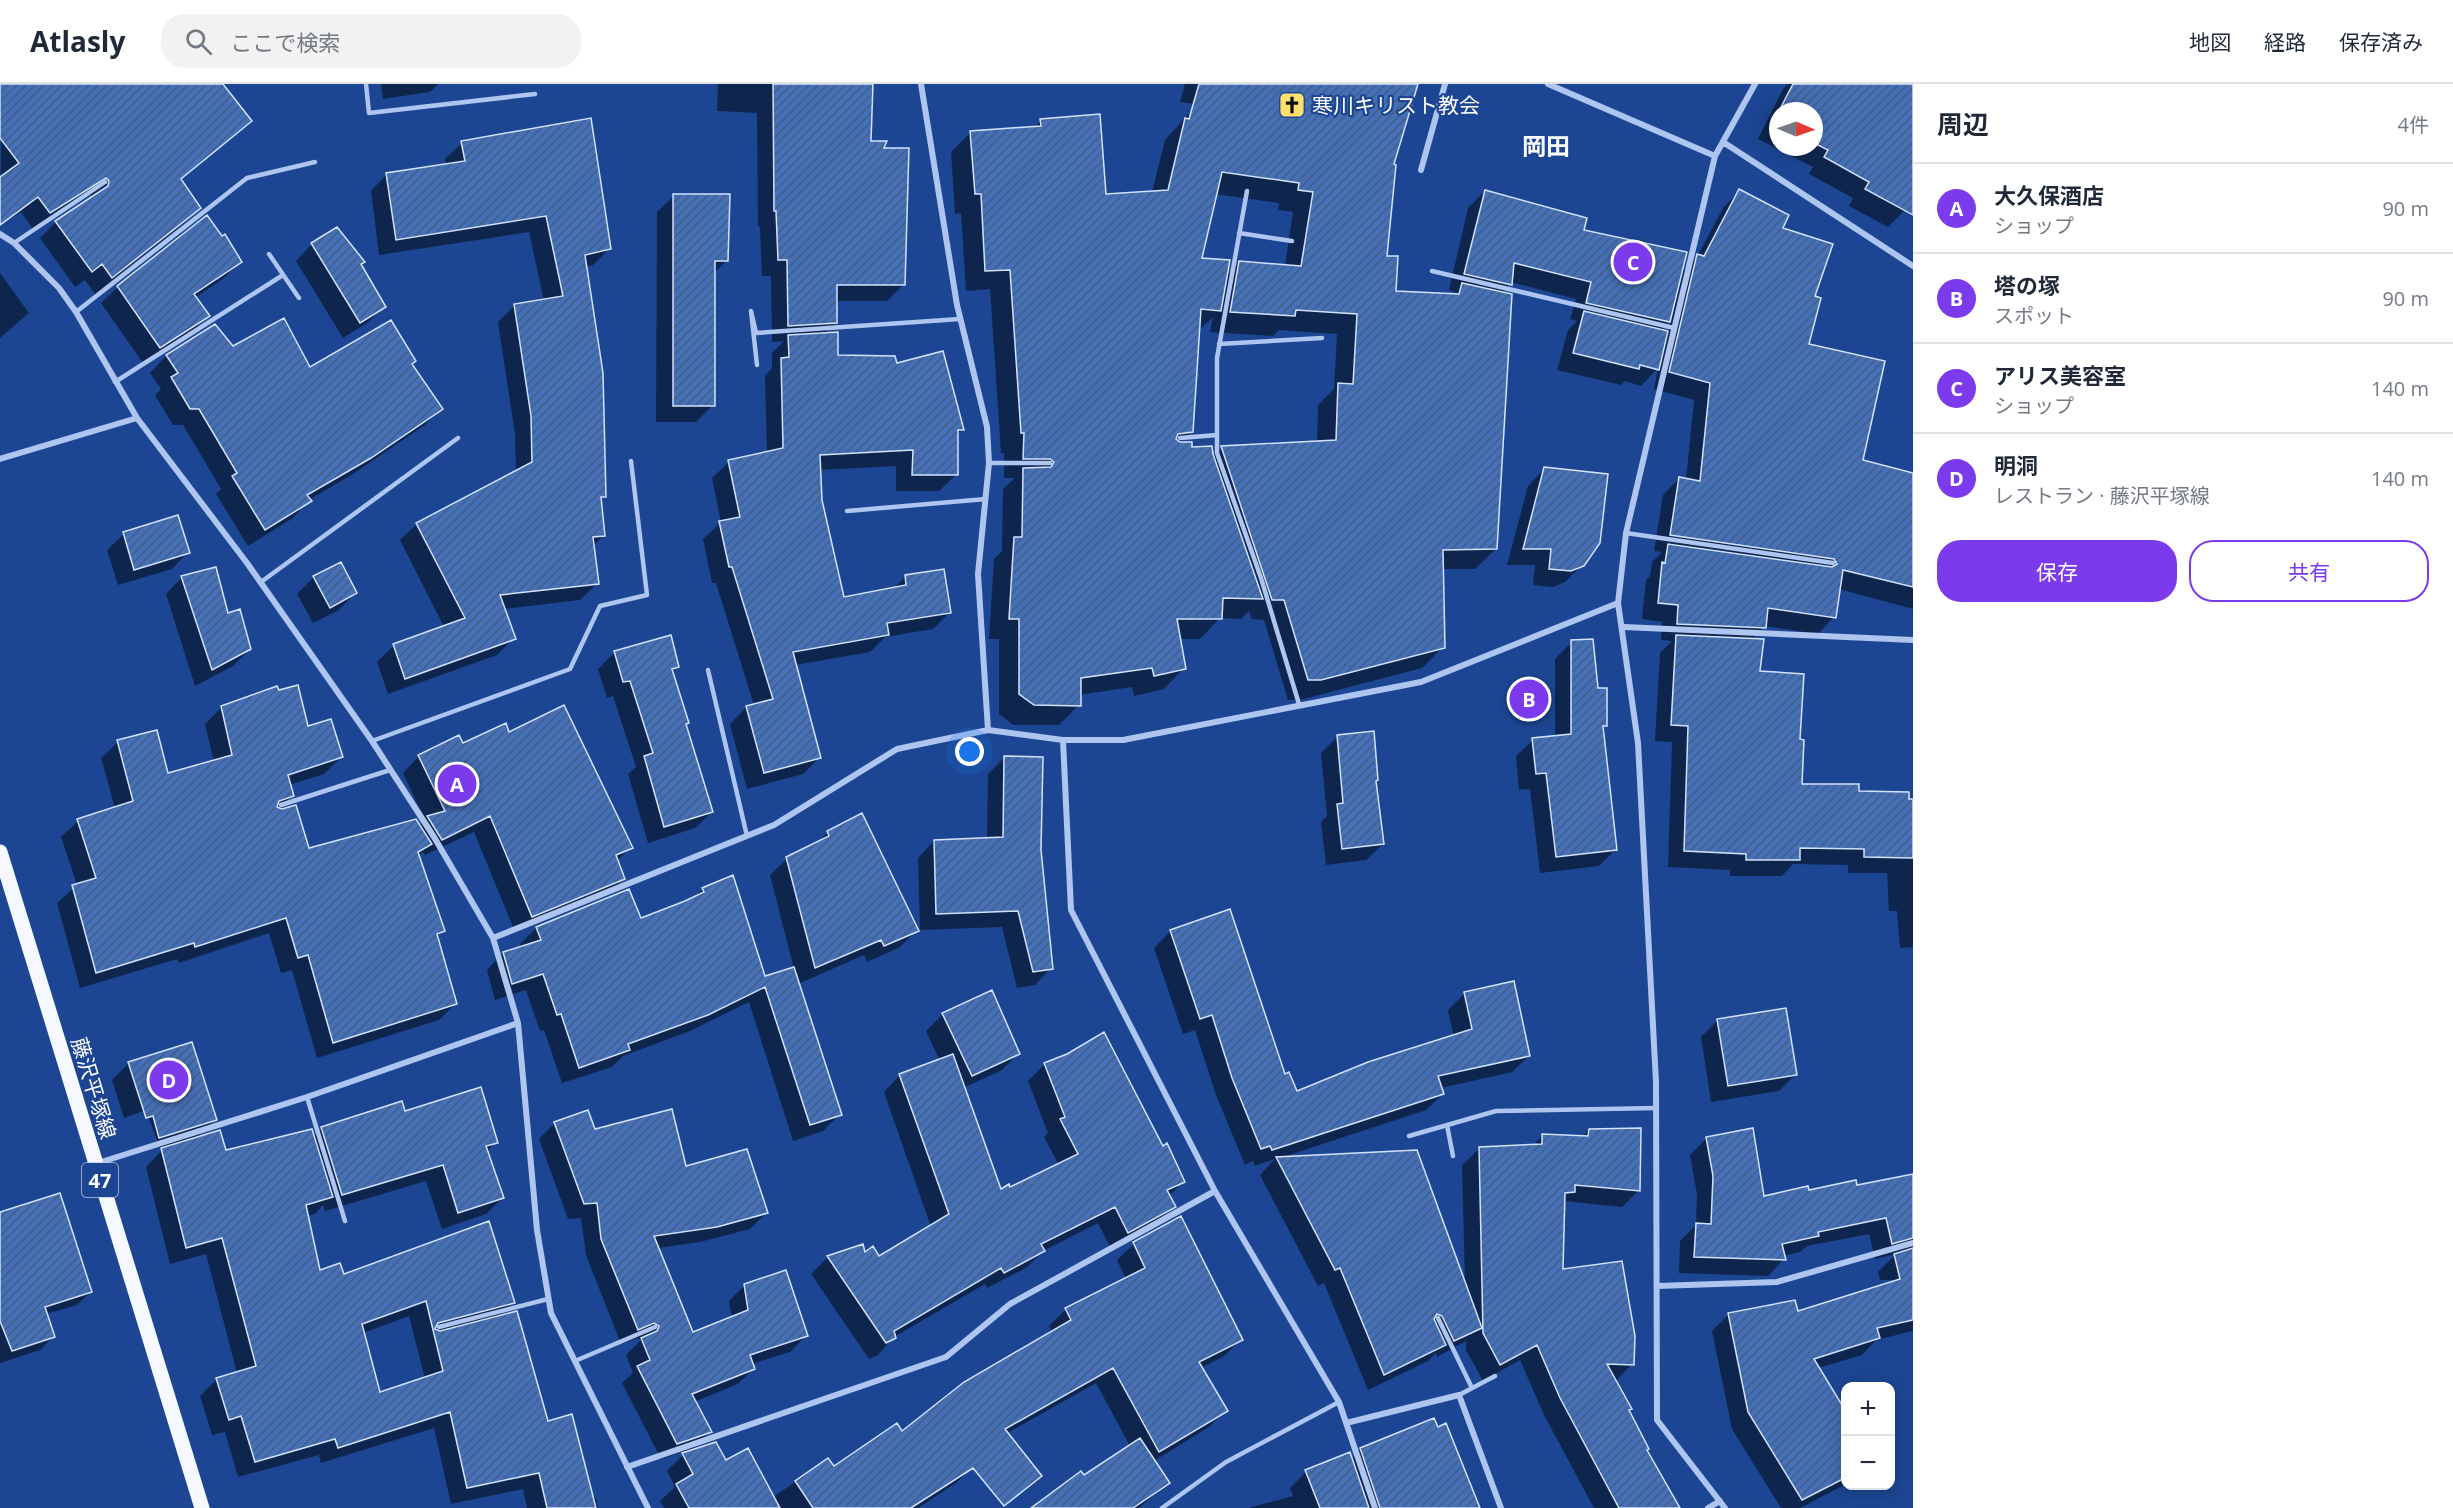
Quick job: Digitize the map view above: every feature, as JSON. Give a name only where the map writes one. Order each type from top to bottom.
[{"type":"main road","name":"藤沢平塚線","points":[[0,852],[202,1508]]},
{"type":"street","points":[[921,84],[960,320],[987,427],[989,463],[978,574],[988,730]]},
{"type":"street","points":[[1421,170],[1445,84]]},
{"type":"street","points":[[1548,84],[1715,156]]},
{"type":"street","points":[[1725,1508],[1657,1420],[1657,1108],[1638,742],[1624,627],[1618,603],[1626,533],[1715,156],[1755,84]]},
{"type":"street","points":[[1723,142],[1913,266]]},
{"type":"street","points":[[0,234],[14,243],[58,288],[76,312],[138,418],[261,582],[372,741],[434,837],[493,938],[518,1023],[537,1230],[551,1313],[648,1508]]},
{"type":"street","points":[[0,459],[138,418]]},
{"type":"street","points":[[493,938],[774,825],[897,749],[988,730],[1063,740],[1123,740],[1421,682],[1618,603]]},
{"type":"street","points":[[1624,627],[1913,640]]},
{"type":"street","points":[[1063,740],[1071,910],[1215,1191],[1339,1402],[1375,1508]]},
{"type":"street","points":[[95,1164],[307,1097],[518,1023]]},
{"type":"street","points":[[627,1467],[946,1357],[1010,1304],[1215,1191]]},
{"type":"street","points":[[1657,1286],[1777,1282],[1913,1243]]},
{"type":"street","points":[[1346,1423],[1459,1395],[1501,1508]]},
{"type":"street","points":[[1708,1508],[1720,1501]]},
{"type":"lane","points":[[366,84],[369,113],[535,94]]},
{"type":"lane","points":[[76,312],[247,178],[315,162]]},
{"type":"lane","points":[[14,243],[105,182]]},
{"type":"lane","points":[[1247,190],[1217,358],[1217,453],[1261,578],[1299,704]]},
{"type":"lane","points":[[1239,234],[1292,241]]},
{"type":"lane","points":[[269,254],[299,298]]},
{"type":"lane","points":[[1432,271],[1674,328]]},
{"type":"lane","points":[[115,382],[283,274]]},
{"type":"lane","points":[[757,365],[751,311],[756,333],[960,320]]},
{"type":"lane","points":[[1219,344],[1322,338]]},
{"type":"lane","points":[[1180,438],[1217,435]]},
{"type":"lane","points":[[261,582],[458,438]]},
{"type":"lane","points":[[372,741],[570,669],[600,606],[647,595],[631,461]]},
{"type":"lane","points":[[989,463],[1050,463]]},
{"type":"lane","points":[[847,511],[986,499]]},
{"type":"lane","points":[[1626,533],[1833,563]]},
{"type":"lane","points":[[708,670],[747,836]]},
{"type":"lane","points":[[281,805],[390,770]]},
{"type":"lane","points":[[307,1097],[345,1221]]},
{"type":"lane","points":[[1409,1136],[1496,1111],[1657,1108]]},
{"type":"lane","points":[[1447,1125],[1453,1156]]},
{"type":"lane","points":[[439,1327],[548,1299]]},
{"type":"lane","points":[[1438,1318],[1472,1388]]},
{"type":"lane","points":[[575,1361],[655,1328]]},
{"type":"lane","points":[[1459,1395],[1495,1376]]},
{"type":"lane","points":[[1162,1508],[1226,1462],[1339,1402]]},
{"type":"building","points":[[0,84],[223,84],[252,121],[181,179],[201,208],[112,278],[102,264],[92,272],[55,221],[108,186],[109,181],[106,178],[50,213],[38,197],[0,225],[0,177],[19,163],[0,138]]},
{"type":"building","points":[[773,84],[873,84],[871,141],[887,141],[884,148],[909,148],[905,285],[837,285],[837,323],[788,326],[787,260],[778,260],[776,211],[774,211]]},
{"type":"building","points":[[1199,84],[1418,84],[1394,164],[1396,165],[1387,256],[1398,256],[1396,291],[1459,294],[1462,283],[1512,294],[1497,549],[1443,550],[1445,648],[1321,680],[1308,680],[1284,600],[1272,600],[1221,446],[1336,440],[1338,383],[1353,384],[1357,314],[1296,310],[1295,316],[1230,312],[1239,261],[1301,266],[1313,192],[1298,190],[1299,183],[1222,172],[1202,258],[1230,260],[1221,311],[1201,309],[1193,432],[1178,434],[1176,439],[1180,442],[1192,442],[1192,447],[1212,446],[1263,599],[1223,598],[1222,619],[1177,619],[1186,669],[1154,676],[1152,668],[1081,678],[1081,706],[1034,705],[1019,694],[1019,619],[1009,619],[1014,537],[1022,537],[1023,468],[1051,467],[1054,462],[1050,459],[1023,459],[1024,433],[1021,433],[1010,270],[985,271],[981,194],[975,194],[970,131],[1041,126],[1040,119],[1100,114],[1106,194],[1168,190],[1185,118],[1189,119]]},
{"type":"building","points":[[1793,84],[1913,84],[1913,215],[1865,189],[1869,182],[1824,157],[1828,150],[1823,148],[1823,102],[1784,102]]},
{"type":"building","points":[[591,118],[611,249],[585,255],[603,373],[606,497],[601,497],[605,536],[593,537],[599,584],[500,595],[516,639],[405,679],[393,644],[465,618],[416,523],[532,462],[531,416],[514,304],[563,296],[546,216],[396,240],[386,173],[465,161],[461,141]]},
{"type":"building","points":[[1739,189],[1789,215],[1783,228],[1833,244],[1815,296],[1821,298],[1809,344],[1885,361],[1863,460],[1913,473],[1913,587],[1843,570],[1836,618],[1768,608],[1766,628],[1677,624],[1678,605],[1658,603],[1662,562],[1665,563],[1668,544],[1832,567],[1837,564],[1834,559],[1670,535],[1679,477],[1700,481],[1710,383],[1669,372],[1697,254],[1704,256]]},
{"type":"building","points":[[1485,190],[1587,218],[1584,230],[1687,252],[1670,322],[1586,303],[1591,282],[1514,263],[1512,285],[1464,274]]},
{"type":"building","points":[[673,194],[730,194],[728,261],[715,261],[715,406],[673,406]]},
{"type":"building","points":[[207,215],[222,236],[225,234],[242,262],[194,294],[210,316],[160,348],[117,286]]},
{"type":"building","points":[[337,227],[365,262],[361,264],[386,307],[360,323],[311,243]]},
{"type":"building","points":[[1584,311],[1668,331],[1659,370],[1640,365],[1639,369],[1573,353]]},
{"type":"building","points":[[284,318],[310,367],[391,320],[416,361],[412,364],[443,409],[371,458],[307,495],[312,501],[265,530],[232,476],[237,473],[199,409],[190,409],[171,377],[178,373],[166,355],[215,324],[233,346]]},
{"type":"building","points":[[838,332],[838,355],[895,356],[897,363],[943,351],[964,430],[958,430],[958,475],[912,475],[913,450],[820,455],[822,500],[844,597],[906,585],[905,575],[944,569],[951,613],[887,623],[889,635],[793,652],[821,758],[764,773],[746,706],[773,699],[732,567],[729,567],[719,521],[740,517],[728,460],[783,448],[781,358],[789,357],[788,335]]},
{"type":"building","points":[[1544,467],[1608,474],[1600,543],[1584,566],[1571,571],[1549,569],[1551,549],[1523,549]]},
{"type":"building","points":[[178,515],[190,553],[134,570],[123,532]]},
{"type":"building","points":[[341,562],[357,593],[330,608],[313,576]]},
{"type":"building","points":[[216,567],[228,613],[240,609],[251,649],[212,670],[181,576]]},
{"type":"building","points":[[671,635],[679,667],[672,669],[713,812],[664,827],[644,756],[653,753],[630,681],[623,682],[614,651]]},
{"type":"building","points":[[1676,635],[1764,639],[1760,671],[1804,674],[1800,739],[1804,740],[1802,784],[1859,784],[1859,791],[1909,792],[1909,799],[1913,799],[1913,858],[1864,857],[1864,849],[1800,848],[1800,860],[1746,860],[1746,854],[1684,851],[1688,726],[1671,725]]},
{"type":"building","points":[[1593,639],[1598,688],[1607,688],[1607,726],[1603,726],[1617,850],[1556,857],[1546,773],[1536,774],[1532,738],[1571,734],[1571,640]]},
{"type":"building","points":[[298,685],[308,726],[331,719],[343,757],[288,775],[294,796],[279,801],[277,807],[282,809],[296,805],[309,848],[416,819],[432,844],[418,852],[445,931],[437,934],[457,1004],[333,1043],[308,955],[298,958],[286,918],[195,947],[194,943],[96,973],[72,885],[96,878],[77,819],[133,801],[117,740],[157,730],[168,773],[232,755],[221,706],[277,686],[279,690]]},
{"type":"building","points":[[564,705],[633,848],[616,855],[625,879],[532,917],[490,816],[442,840],[427,816],[445,811],[418,755],[459,735],[463,743],[506,723],[509,732]]},
{"type":"building","points":[[1374,731],[1378,780],[1376,781],[1384,844],[1342,849],[1337,804],[1343,803],[1337,735]]},
{"type":"building","points":[[1004,756],[1043,757],[1041,850],[1053,969],[1033,972],[1018,911],[936,914],[934,840],[1003,837]]},
{"type":"building","points":[[862,813],[919,931],[884,946],[881,940],[815,968],[786,857],[829,836],[827,831]]},
{"type":"building","points":[[733,875],[765,976],[794,967],[842,1115],[810,1125],[765,987],[708,1015],[628,1044],[630,1050],[579,1068],[561,1014],[557,1015],[543,974],[512,984],[503,952],[541,940],[536,927],[629,889],[641,918],[685,901],[704,892],[702,888]]},
{"type":"building","points":[[1230,909],[1285,1074],[1289,1072],[1297,1091],[1368,1062],[1472,1029],[1464,992],[1514,981],[1530,1056],[1438,1076],[1444,1094],[1272,1150],[1270,1146],[1261,1149],[1232,1078],[1212,1015],[1200,1019],[1170,930]]},
{"type":"building","points":[[992,990],[1020,1054],[972,1076],[942,1013]]},
{"type":"building","points":[[1786,1008],[1797,1075],[1728,1086],[1717,1019]]},
{"type":"building","points":[[1104,1032],[1163,1146],[1167,1143],[1185,1182],[1167,1190],[1176,1207],[1128,1233],[1115,1207],[1041,1244],[1045,1251],[1004,1273],[1001,1268],[894,1331],[896,1338],[886,1343],[827,1256],[863,1244],[865,1252],[873,1246],[879,1256],[949,1214],[899,1074],[953,1054],[1001,1189],[1009,1184],[1010,1187],[1078,1154],[1060,1119],[1065,1117],[1044,1063],[1067,1054]]},
{"type":"building","points":[[192,1042],[217,1120],[159,1138],[153,1116],[146,1118],[128,1062]]},
{"type":"building","points":[[481,1087],[498,1143],[486,1146],[504,1198],[458,1213],[443,1165],[342,1195],[321,1127],[402,1101],[405,1111]]},
{"type":"building","points":[[672,1109],[686,1166],[747,1149],[768,1213],[717,1227],[654,1236],[693,1332],[748,1310],[744,1284],[786,1270],[808,1336],[750,1355],[755,1369],[692,1394],[712,1432],[677,1444],[637,1366],[650,1360],[641,1338],[657,1331],[659,1326],[654,1323],[638,1330],[601,1239],[597,1203],[584,1204],[554,1122],[588,1110],[595,1129]]},
{"type":"building","points":[[1641,1128],[1640,1191],[1575,1185],[1575,1192],[1565,1193],[1563,1269],[1622,1261],[1635,1336],[1634,1365],[1607,1364],[1632,1409],[1629,1410],[1649,1449],[1647,1450],[1680,1508],[1619,1508],[1560,1398],[1537,1345],[1500,1365],[1483,1333],[1479,1147],[1542,1144],[1542,1134],[1588,1136],[1589,1129]]},
{"type":"building","points":[[1753,1128],[1764,1196],[1808,1186],[1809,1190],[1856,1180],[1857,1185],[1913,1174],[1913,1238],[1892,1244],[1886,1218],[1818,1232],[1819,1236],[1782,1244],[1786,1260],[1694,1257],[1696,1223],[1711,1224],[1713,1176],[1706,1137]]},
{"type":"building","points":[[312,1129],[333,1197],[306,1205],[320,1270],[340,1263],[344,1274],[489,1221],[515,1303],[438,1323],[435,1329],[440,1331],[517,1311],[548,1421],[572,1414],[596,1508],[547,1508],[539,1473],[467,1488],[450,1412],[338,1448],[335,1439],[255,1462],[241,1416],[229,1420],[216,1378],[256,1366],[222,1238],[186,1248],[161,1148],[220,1130],[226,1150]],"holes":[[[426,1301],[443,1371],[380,1392],[362,1324]]]},
{"type":"building","points":[[1417,1150],[1482,1328],[1454,1341],[1442,1316],[1437,1314],[1434,1319],[1446,1345],[1384,1375],[1340,1268],[1335,1270],[1276,1157]]},
{"type":"building","points":[[60,1193],[92,1292],[45,1307],[55,1337],[12,1351],[0,1321],[0,1212]]},
{"type":"building","points":[[1181,1216],[1243,1340],[1199,1362],[1228,1411],[1159,1452],[1113,1368],[1005,1429],[1042,1476],[1004,1506],[973,1468],[911,1508],[813,1508],[795,1481],[828,1458],[834,1466],[897,1423],[902,1431],[964,1382],[1071,1320],[1065,1308],[1145,1268],[1133,1242]]},
{"type":"building","points":[[1913,1248],[1913,1320],[1877,1328],[1880,1338],[1814,1359],[1841,1403],[1841,1480],[1802,1500],[1748,1412],[1728,1313],[1795,1300],[1798,1311],[1900,1279],[1894,1254]]},
{"type":"building","points":[[1434,1418],[1438,1427],[1446,1423],[1480,1508],[1380,1508],[1360,1448]]},
{"type":"building","points":[[1140,1438],[1170,1483],[1133,1508],[1031,1508],[1081,1471],[1084,1475]]},
{"type":"building","points":[[716,1442],[726,1460],[748,1448],[780,1508],[689,1508],[676,1484],[693,1474],[682,1453]]},
{"type":"building","points":[[1350,1452],[1369,1508],[1320,1508],[1305,1470]]},
{"type":"place","name":"寒川キリスト教会","points":[[1292,105]]},
{"type":"place","name":"アリス美容室","points":[[1633,262]]},
{"type":"place","name":"塔の塚","points":[[1529,699]]},
{"type":"place","name":"大久保酒店","points":[[457,784]]},
{"type":"place","name":"明洞","points":[[169,1080]]},
{"type":"district","name":"岡田","points":[[1546,145]]}]
